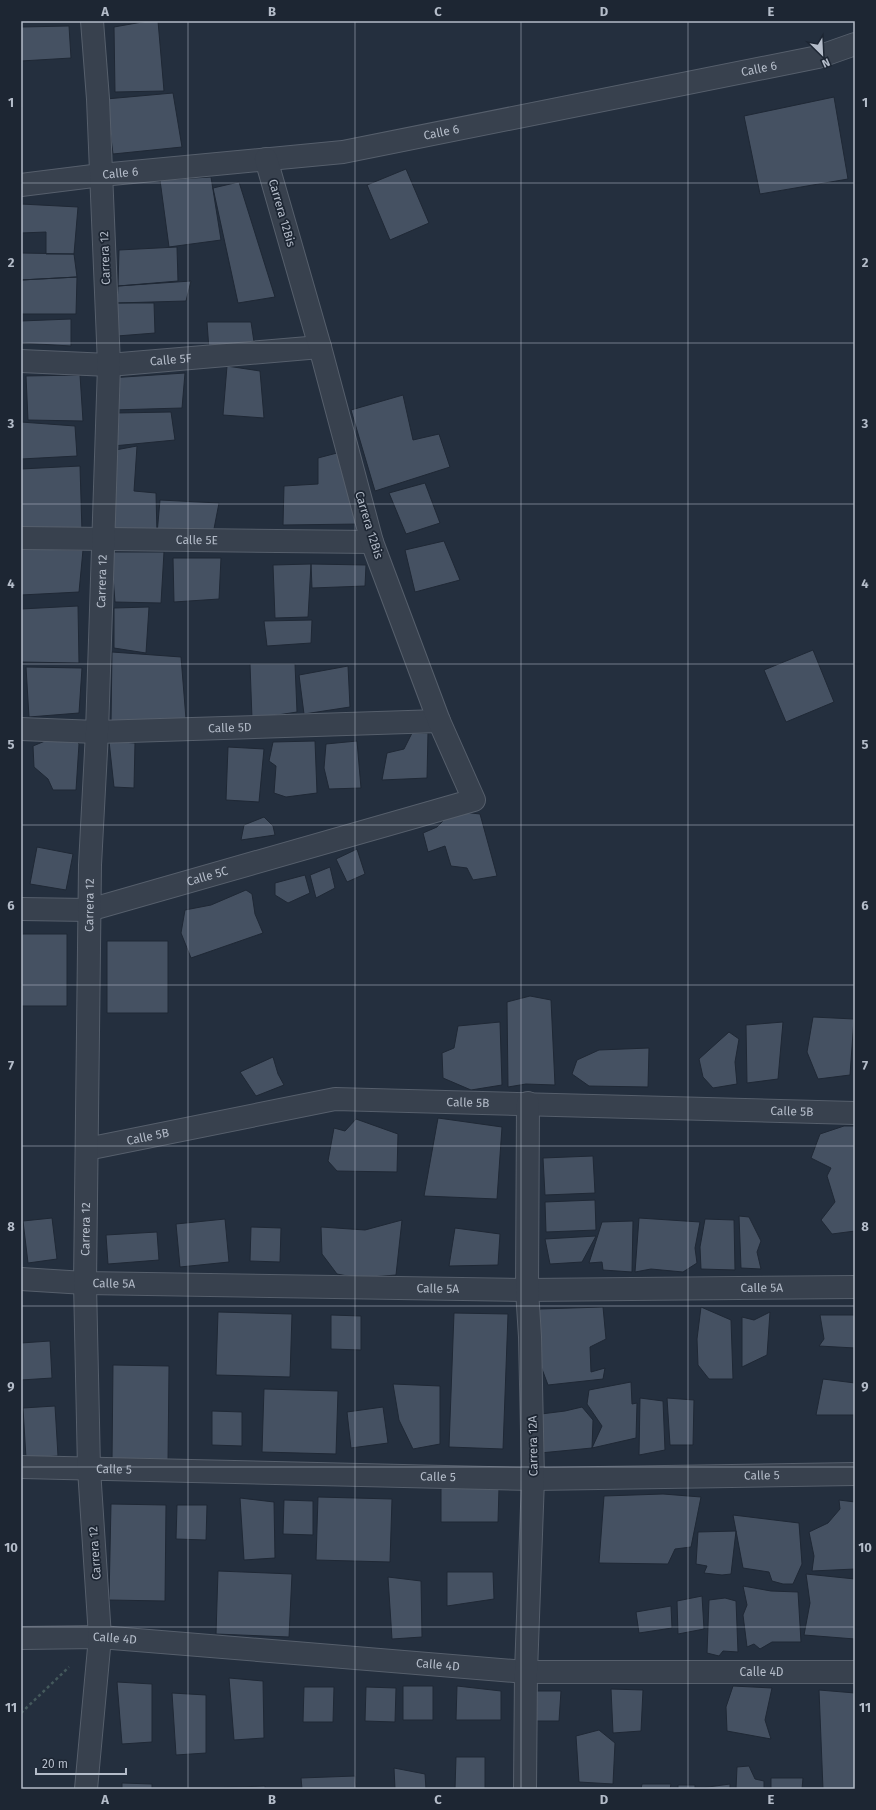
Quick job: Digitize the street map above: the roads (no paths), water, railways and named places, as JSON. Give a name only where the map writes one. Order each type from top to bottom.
[{"type":"street","name":"Carrera 12","points":[[86,1789],[100,1637],[89,1468],[84,1283],[87,1149],[89,910],[97,732],[109,365],[98,99],[92,21]]},
{"type":"street","name":"Calle 6","points":[[21,185],[101,175],[350,151],[818,57],[855,44]]},
{"type":"street","name":"Carrera 12Bis","points":[[266,159],[320,347],[372,542],[438,721],[474,800],[390,823]]},
{"type":"street","name":"Calle 5F","points":[[21,361],[109,365],[320,347]]},
{"type":"street","name":"Calle 5E","points":[[21,538],[372,542]]},
{"type":"street","name":"Calle 5D","points":[[21,728],[97,732],[438,721]]},
{"type":"street","name":"Calle 5C","points":[[21,909],[89,910],[390,823]]},
{"type":"street","name":"Calle 5B","points":[[87,1149],[335,1098],[855,1113]]},
{"type":"street","name":"Carrera 12A","points":[[525,1789],[526,1672],[534,1479],[530,1337],[527,1290],[528,1104]]},
{"type":"street","name":"Calle 5A","points":[[21,1279],[84,1283],[527,1290],[855,1287]]},
{"type":"street","name":"Calle 5","points":[[21,1467],[534,1479],[855,1474]]},
{"type":"street","name":"Calle 4D","points":[[21,1638],[100,1637],[526,1672],[855,1672]]}]
